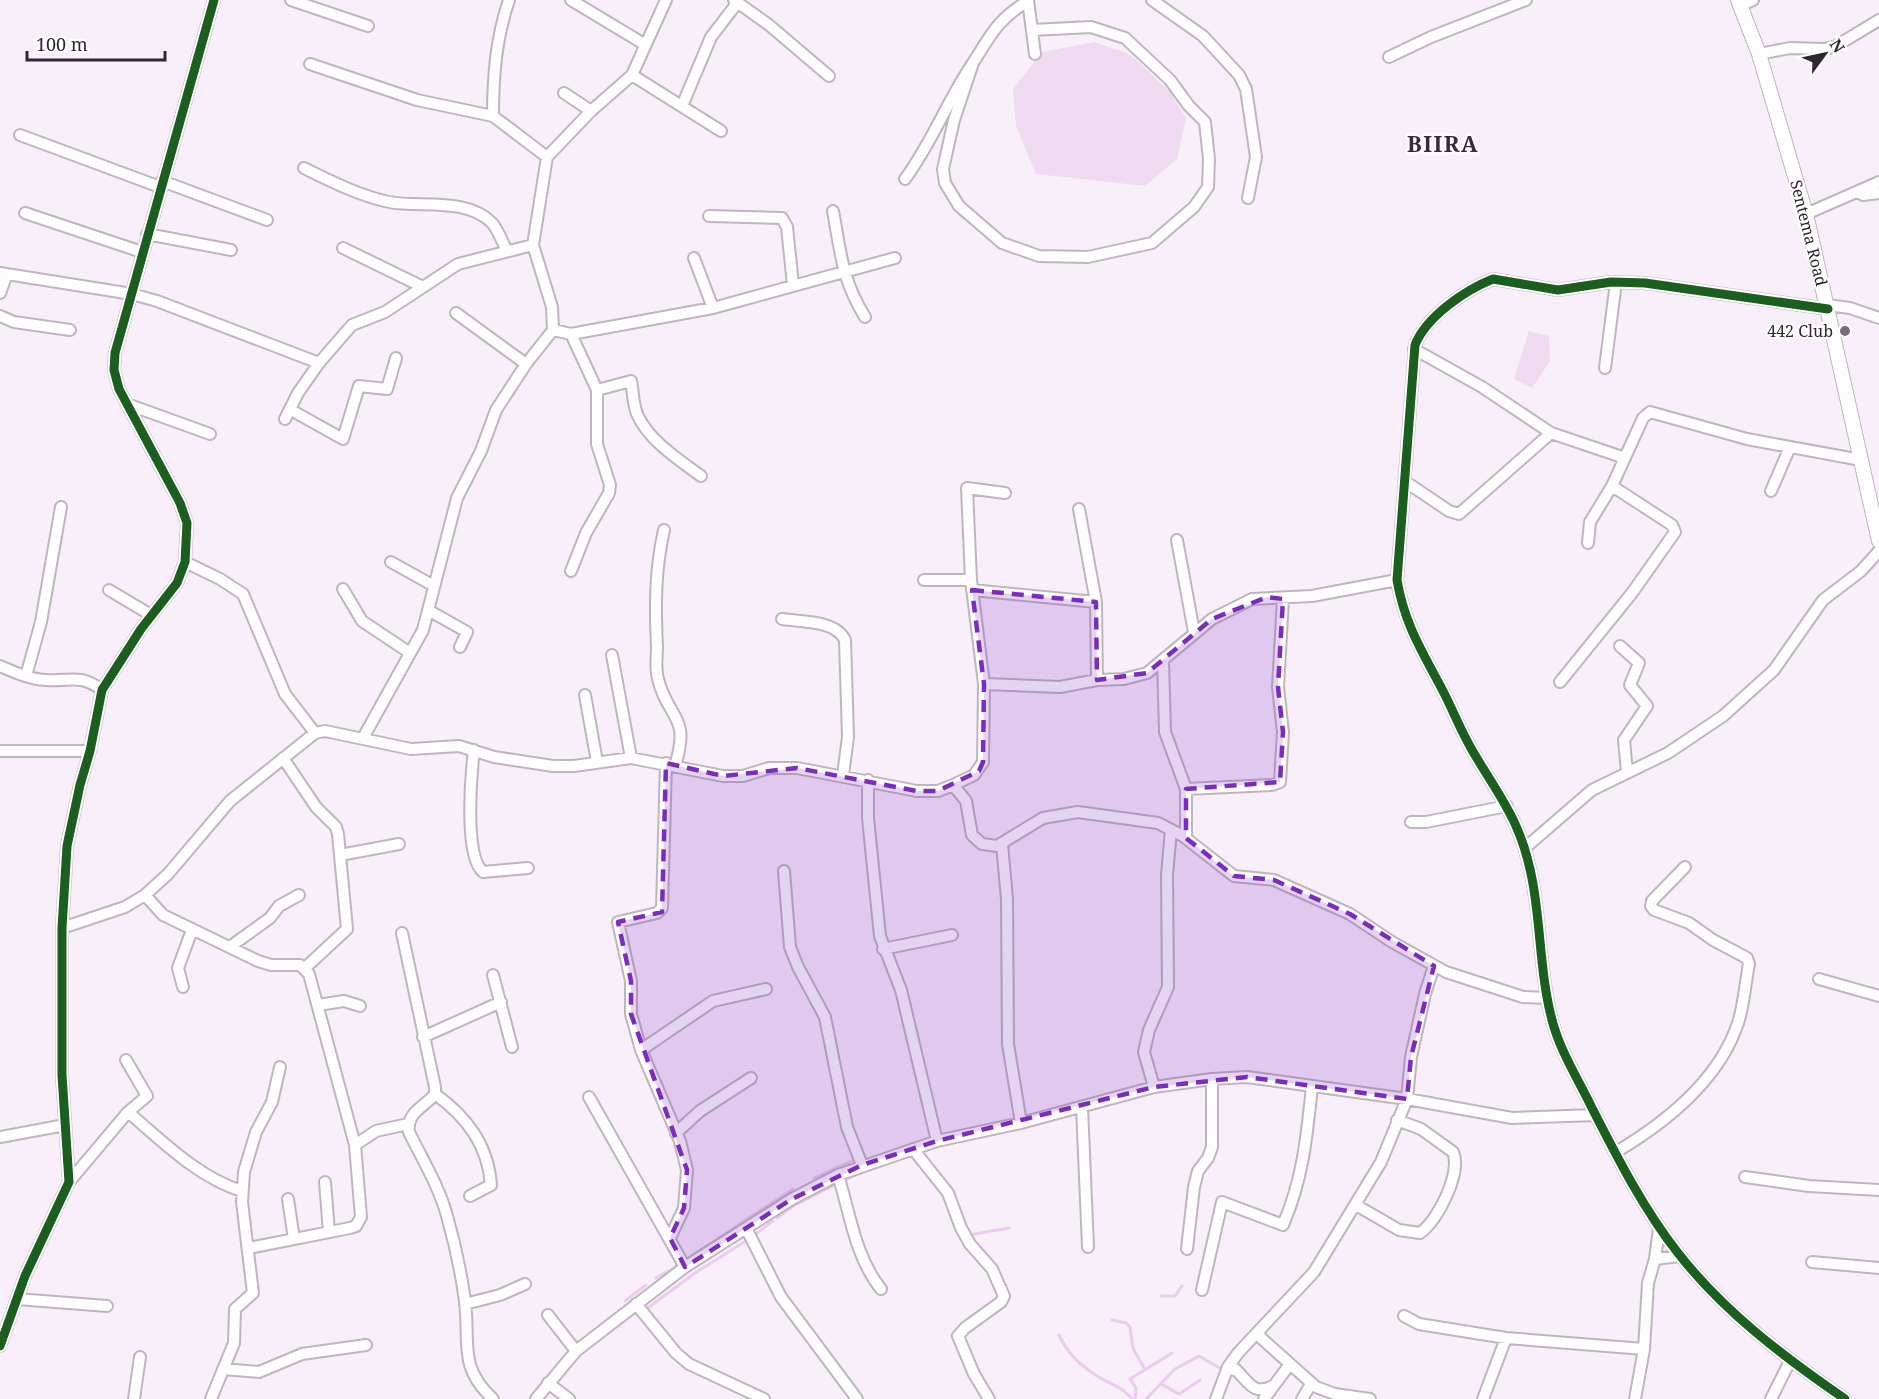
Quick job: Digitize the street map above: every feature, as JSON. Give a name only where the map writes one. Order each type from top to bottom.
[{"type":"main road","name":"Sentema Road","points":[[1744,2],[1806,214],[1878,535]]},
{"type":"street","points":[[69,1182],[62,1075],[62,928],[67,846],[102,690],[151,615],[177,583],[185,562],[187,523],[180,503],[115,380],[115,353],[214,0]]},
{"type":"street","points":[[291,0],[368,26]]},
{"type":"street","points":[[493,116],[495,62],[500,28],[509,0]]},
{"type":"street","points":[[570,0],[644,44]]},
{"type":"street","points":[[363,738],[423,630],[458,498],[481,451],[496,410],[526,364],[553,330],[552,307],[533,245],[547,158],[591,111],[632,75],[644,44],[666,0]]},
{"type":"street","points":[[1152,0],[1203,36],[1228,61],[1246,89],[1256,157],[1248,198]]},
{"type":"street","points":[[1389,57],[1431,37],[1526,0]]},
{"type":"street","points":[[682,106],[711,37],[736,1],[829,76]]},
{"type":"street","points":[[905,178],[917,163],[957,86],[999,22],[1028,1],[1035,54]]},
{"type":"street","points":[[1760,54],[1790,48],[1825,49],[1836,46],[1879,20]]},
{"type":"street","points":[[972,66],[954,120],[943,169],[950,192],[959,206],[1002,243],[1039,256],[1088,257],[1152,243],[1194,207],[1208,187],[1209,159],[1205,122],[1189,106],[1170,80],[1125,38],[1092,27],[1032,30]]},
{"type":"street","points":[[310,64],[417,100],[493,116],[547,158]]},
{"type":"street","points":[[632,75],[721,131]]},
{"type":"street","points":[[564,93],[591,111]]},
{"type":"street","points":[[20,135],[267,220]]},
{"type":"street","points":[[304,168],[337,184],[390,202],[447,204],[484,216],[497,230],[507,251]]},
{"type":"street","points":[[1806,214],[1879,182]]},
{"type":"street","points":[[1858,192],[1870,195],[1879,193]]},
{"type":"street","points":[[833,211],[844,273],[850,293],[865,317]]},
{"type":"street","points":[[25,213],[142,252]]},
{"type":"street","points":[[709,216],[782,218],[787,228],[793,285]]},
{"type":"street","points":[[147,234],[231,250]]},
{"type":"street","points":[[396,358],[387,389],[359,386],[343,439],[288,415],[298,393],[319,363],[352,325],[385,312],[458,264],[533,245]]},
{"type":"street","points":[[343,248],[423,287]]},
{"type":"street","points":[[694,258],[713,308]]},
{"type":"street","points":[[553,330],[571,334],[713,308],[895,258]]},
{"type":"street","points":[[0,293],[4,273],[132,294],[234,329],[319,363]]},
{"type":"street","points":[[1845,1399],[1790,1361],[1731,1311],[1680,1256],[1659,1228],[1616,1152],[1559,1038],[1547,998],[1538,900],[1525,848],[1507,806],[1472,751],[1419,651],[1403,607],[1397,580],[1414,349],[1423,329],[1438,315],[1493,279],[1558,290],[1616,282],[1681,287],[1827,307],[1850,308],[1879,318]]},
{"type":"street","points":[[1605,369],[1616,282]]},
{"type":"street","points":[[456,313],[526,364]]},
{"type":"street","points":[[0,316],[14,322],[70,330]]},
{"type":"street","points":[[571,334],[597,390],[597,444],[610,485],[609,493],[586,533],[572,571]]},
{"type":"street","points":[[1414,349],[1482,387],[1531,422],[1551,433],[1625,458]]},
{"type":"street","points":[[597,390],[631,381],[637,414],[668,452],[701,476]]},
{"type":"street","points":[[127,404],[210,434]]},
{"type":"street","points":[[1588,543],[1590,522],[1612,486],[1643,418],[1653,411],[1732,436],[1861,460]]},
{"type":"street","points":[[1406,482],[1449,511],[1459,514],[1551,433]]},
{"type":"street","points":[[1771,491],[1790,447]]},
{"type":"street","points":[[1560,682],[1632,592],[1675,532],[1672,525],[1612,486]]},
{"type":"street","points":[[62,928],[125,907],[144,895],[168,874],[230,801],[315,733],[325,731],[411,748],[459,746],[494,757],[553,766],[631,758],[723,776],[742,776],[769,768],[783,768],[843,775],[917,791],[938,791],[953,785],[974,775],[982,767],[984,684],[971,585],[967,488],[1005,493]]},
{"type":"street","points":[[26,676],[40,622],[61,507]]},
{"type":"street","points":[[1079,509],[1096,602],[1097,680]]},
{"type":"street","points":[[664,531],[656,565],[656,667],[662,689],[675,712],[682,735],[670,765],[662,908],[657,913],[618,922],[631,981],[631,1014],[641,1050],[676,1133],[688,1179],[684,1208],[670,1238]]},
{"type":"street","points":[[1177,540],[1194,632]]},
{"type":"street","points":[[1525,848],[1592,790],[1668,753],[1723,717],[1774,670],[1823,600],[1861,571],[1879,551]]},
{"type":"street","points":[[185,562],[220,579],[243,594],[285,694],[315,733]]},
{"type":"street","points":[[391,562],[434,586]]},
{"type":"street","points":[[924,579],[1096,602]]},
{"type":"street","points":[[984,684],[1060,687],[1097,680],[1136,677],[1163,660],[1194,632],[1242,603],[1258,598],[1283,599],[1334,592],[1397,580]]},
{"type":"street","points":[[343,589],[362,621],[410,653]]},
{"type":"street","points":[[109,590],[151,615]]},
{"type":"street","points":[[1185,789],[1272,785],[1280,782],[1283,732],[1278,687],[1283,599]]},
{"type":"street","points":[[428,610],[467,632],[460,647]]},
{"type":"street","points":[[782,619],[829,626],[837,630],[845,640],[848,737],[843,775]]},
{"type":"street","points":[[1620,646],[1638,661],[1630,685],[1647,706],[1624,740],[1627,772]]},
{"type":"street","points":[[612,655],[631,758]]},
{"type":"street","points":[[1163,660],[1165,732],[1185,789],[1186,838]]},
{"type":"street","points":[[0,666],[44,680],[79,678],[88,680],[102,690]]},
{"type":"street","points":[[585,695],[597,762]]},
{"type":"street","points":[[474,750],[470,824],[476,863],[483,872],[490,874],[528,868]]},
{"type":"street","points":[[0,751],[90,751]]},
{"type":"street","points":[[283,758],[316,807],[336,827],[340,855],[347,928],[306,968]]},
{"type":"street","points":[[868,780],[867,818],[878,927],[883,949],[902,990],[937,1141]]},
{"type":"street","points":[[953,785],[966,801],[970,828],[976,841],[990,847],[1002,844],[1043,818],[1078,812],[1158,823],[1186,838],[1234,876],[1274,880],[1350,914],[1434,966],[1457,977],[1523,997],[1547,998]]},
{"type":"street","points":[[1411,822],[1426,822],[1507,806]]},
{"type":"street","points":[[1154,1088],[1144,1052],[1149,1030],[1168,987],[1167,875],[1171,830]]},
{"type":"street","points":[[340,855],[399,844]]},
{"type":"street","points":[[1002,844],[1007,899],[1008,1044],[1021,1123]]},
{"type":"street","points":[[1616,1152],[1636,1141],[1683,1103],[1717,1065],[1729,1045],[1740,1016],[1749,964],[1747,958],[1713,940],[1694,926],[1654,910],[1651,906],[1652,901],[1685,867]]},
{"type":"street","points":[[784,871],[790,947],[825,1017],[847,1127],[862,1165]]},
{"type":"street","points":[[144,895],[164,915],[265,964],[300,965],[306,968],[318,1005],[355,1145],[361,1217],[356,1226],[249,1248]]},
{"type":"street","points":[[231,946],[270,918],[279,906],[298,895]]},
{"type":"street","points":[[183,987],[178,968],[192,930]]},
{"type":"street","points":[[402,933],[435,1094],[467,1120],[481,1144],[491,1185],[470,1196]]},
{"type":"street","points":[[883,949],[952,935]]},
{"type":"street","points":[[1216,1399],[1227,1370],[1238,1353],[1314,1272],[1381,1162],[1407,1099],[1411,1057],[1425,994],[1434,966]]},
{"type":"street","points":[[493,975],[512,1047]]},
{"type":"street","points":[[1819,979],[1846,989],[1879,996]]},
{"type":"street","points":[[641,1050],[713,1001],[766,989]]},
{"type":"street","points":[[318,1005],[344,1001],[360,1006]]},
{"type":"street","points":[[423,1037],[501,1002]]},
{"type":"street","points":[[0,1346],[17,1299],[69,1182],[128,1112],[147,1096],[126,1060]]},
{"type":"street","points":[[211,1399],[234,1343],[236,1309],[253,1293],[249,1248],[244,1227],[242,1191],[248,1151],[272,1102],[280,1067]]},
{"type":"street","points":[[536,1399],[576,1351],[685,1267],[747,1230],[792,1199],[838,1175],[937,1141],[1021,1123],[1154,1088],[1212,1078],[1246,1077],[1407,1099],[1512,1118],[1596,1115]]},
{"type":"street","points":[[676,1133],[700,1111],[751,1078]]},
{"type":"street","points":[[1187,1249],[1194,1187],[1198,1171],[1208,1158],[1212,1147],[1212,1078]]},
{"type":"street","points":[[1202,1290],[1222,1202],[1283,1225],[1295,1199],[1305,1157],[1312,1086]]},
{"type":"street","points":[[435,1094],[412,1115],[408,1124],[443,1202],[458,1259],[465,1304],[466,1343],[472,1372],[476,1383],[493,1399]]},
{"type":"street","points":[[589,1097],[685,1267]]},
{"type":"street","points":[[1082,1107],[1088,1247]]},
{"type":"street","points":[[128,1112],[177,1153],[227,1187],[242,1191]]},
{"type":"street","points":[[1356,1205],[1399,1230],[1420,1233],[1434,1216],[1449,1190],[1455,1173],[1453,1152],[1421,1129],[1397,1120]]},
{"type":"street","points":[[355,1145],[376,1131],[408,1124]]},
{"type":"street","points":[[0,1137],[65,1125]]},
{"type":"street","points":[[913,1149],[948,1193],[970,1244],[992,1269],[1004,1296],[1001,1302],[965,1328],[958,1336],[989,1399]]},
{"type":"street","points":[[838,1175],[861,1253],[869,1274],[881,1288]]},
{"type":"street","points":[[1745,1177],[1809,1186],[1879,1190]]},
{"type":"street","points":[[325,1182],[329,1232]]},
{"type":"street","points":[[288,1199],[294,1239]]},
{"type":"street","points":[[1635,1399],[1644,1349],[1648,1283],[1655,1259],[1659,1228]]},
{"type":"street","points":[[747,1230],[781,1297],[857,1399]]},
{"type":"street","points":[[1655,1259],[1680,1256]]},
{"type":"street","points":[[1812,1262],[1879,1268]]},
{"type":"street","points":[[465,1304],[500,1295],[525,1284]]},
{"type":"street","points":[[17,1299],[106,1306]]},
{"type":"street","points":[[636,1304],[676,1353],[689,1364],[764,1399]]},
{"type":"street","points":[[548,1315],[576,1351]]},
{"type":"street","points":[[1404,1316],[1419,1323],[1506,1338],[1644,1349]]},
{"type":"street","points":[[1258,1332],[1261,1338],[1311,1384],[1335,1394],[1370,1399]]},
{"type":"street","points":[[1483,1399],[1506,1338]]},
{"type":"street","points":[[223,1369],[259,1372],[302,1354],[366,1346]]},
{"type":"street","points":[[134,1399],[140,1358]]},
{"type":"street","points":[[1771,1399],[1790,1361]]},
{"type":"street","points":[[1264,1399],[1290,1364]]},
{"type":"street","points":[[1227,1370],[1235,1369],[1257,1390],[1263,1391],[1273,1386]]},
{"type":"street","points":[[548,1383],[569,1399]]},
{"type":"street","points":[[1302,1399],[1311,1384]]},
{"type":"highlighted area","points":[[972,590],[1096,602],[1097,680],[1147,673],[1212,619],[1267,597],[1283,599],[1278,687],[1283,732],[1280,782],[1186,789],[1186,838],[1234,876],[1274,880],[1350,914],[1434,966],[1411,1057],[1407,1099],[1247,1077],[1154,1087],[937,1141],[862,1165],[792,1199],[685,1267],[670,1238],[684,1208],[687,1170],[631,1014],[631,981],[618,922],[662,912],[666,763],[723,776],[797,768],[917,791],[938,791],[979,771],[983,762],[984,684]]},
{"type":"shaded area","points":[[1095,42],[1131,55],[1169,91],[1186,118],[1177,159],[1145,186],[1036,174],[1016,126],[1013,89],[1042,52]]},
{"type":"shaded area","points":[[1529,331],[1549,336],[1550,361],[1532,388],[1514,379]]},
{"type":"waterway","points":[[814,1178],[856,1159]]},
{"type":"waterway","points":[[846,1179],[871,1169]]},
{"type":"waterway","points":[[777,1218],[795,1205],[837,1184]]},
{"type":"waterway","points":[[687,1259],[793,1189]]},
{"type":"waterway","points":[[753,1236],[773,1221]]},
{"type":"waterway","points":[[971,1239],[970,1237],[974,1234],[1009,1228]]},
{"type":"waterway","points":[[645,1310],[695,1273],[749,1239]]},
{"type":"waterway","points":[[656,1278],[676,1267],[677,1262]]},
{"type":"waterway","points":[[625,1301],[646,1285]]},
{"type":"waterway","points":[[1161,1296],[1175,1296],[1182,1286]]},
{"type":"waterway","points":[[1112,1320],[1126,1323],[1130,1327],[1133,1348],[1144,1368]]},
{"type":"waterway","points":[[1059,1335],[1066,1348],[1079,1363],[1124,1391],[1132,1399]]},
{"type":"waterway","points":[[1135,1399],[1136,1388],[1130,1379],[1172,1353]]},
{"type":"waterway","points":[[1146,1399],[1175,1369],[1199,1356],[1223,1370]]},
{"type":"waterway","points":[[1161,1384],[1179,1394],[1200,1380]]},
{"type":"cycle path","points":[[0,1346],[25,1276],[69,1182],[62,1075],[62,928],[67,846],[102,690],[141,629],[177,583],[185,562],[187,523],[180,503],[119,389],[114,370],[115,353],[214,0]]},
{"type":"cycle path","points":[[1828,309],[1645,283],[1611,282],[1558,290],[1493,279],[1459,297],[1428,324],[1415,345],[1397,580],[1400,597],[1416,640],[1467,740],[1516,826],[1531,874],[1543,971],[1555,1031],[1621,1164],[1642,1201],[1678,1253],[1715,1295],[1777,1350],[1845,1399]]},
{"type":"place","name":"442 Club","points":[[1845,331]]},
{"type":"district","name":"BIIRA","points":[[1443,144]]}]
